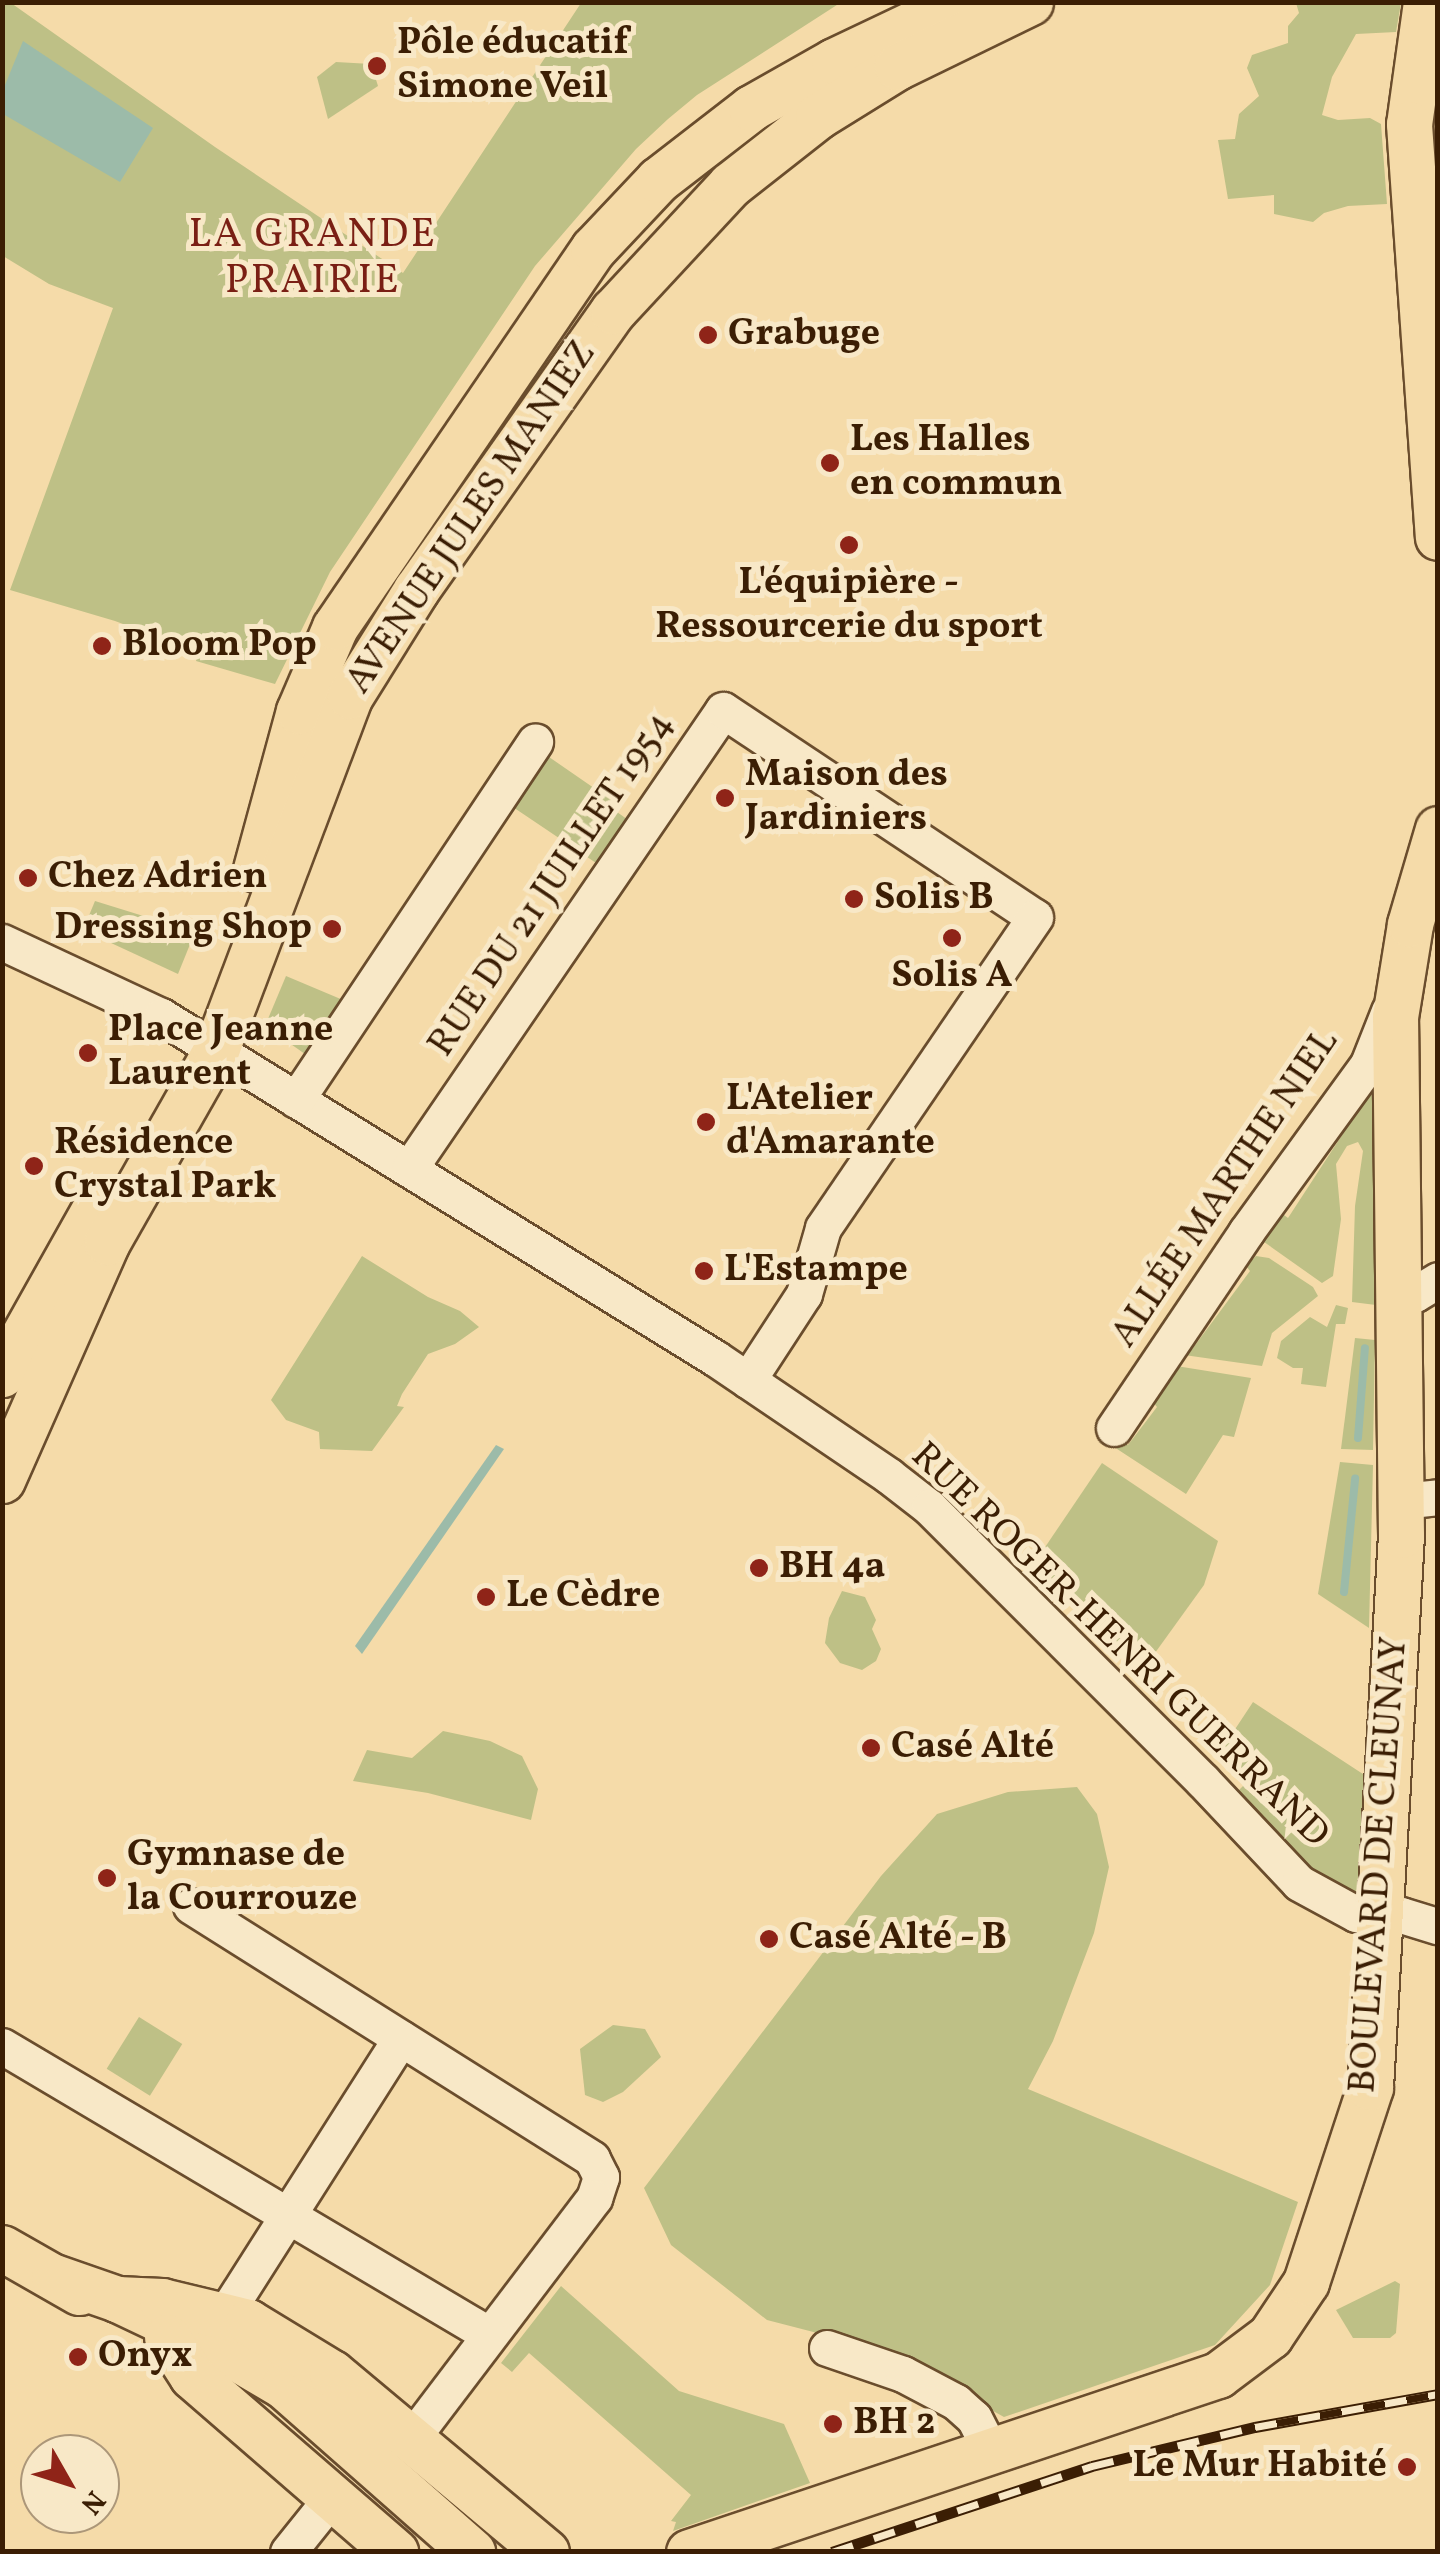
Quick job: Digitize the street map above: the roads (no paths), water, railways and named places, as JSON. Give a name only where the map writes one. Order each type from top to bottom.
[{"type":"main road","name":"AVENUE JULES MANIEZ","points":[[2,1374],[206,1044],[299,710],[328,640],[366,575],[573,275],[625,213],[700,144],[796,82],[958,2]]},
{"type":"main road","name":"AVENUE JULES MANIEZ","points":[[2,1480],[107,1242],[206,1044],[350,696],[416,590],[613,310],[730,185],[818,116],[897,67],[1030,2]]},
{"type":"main road","points":[[1426,2],[1409,124],[1438,537]]},
{"type":"main road","name":"BOULEVARD DE CLEUNAY","points":[[695,2550],[988,2448],[1218,2375],[1254,2351],[1282,2321],[1313,2266],[1370,2087],[1398,1627],[1419,1499],[1419,1288],[1397,992],[1438,828]]},
{"type":"main road","points":[[2,2248],[213,2360],[346,2441]]},
{"type":"main road","points":[[54,2277],[117,2300],[218,2347],[284,2386],[472,2552]]},
{"type":"main road","points":[[117,2300],[162,2302],[248,2322],[332,2372],[546,2552]]},
{"type":"main road","points":[[167,2337],[192,2376],[395,2552]]},
{"type":"street","name":"RUE DU 21 JUILLET 1954","points":[[409,1169],[723,710],[1035,917],[823,1228],[804,1294],[748,1380]]},
{"type":"street","points":[[296,1100],[535,741]]},
{"type":"street","points":[[2,942],[152,1010],[206,1044]]},
{"type":"street","name":"ALLÉE MARTHE NIEL","points":[[1114,1428],[1246,1232],[1368,1064],[1397,992]]},
{"type":"street","name":"RUE ROGER-HENRI GUERRAND","points":[[206,1044],[748,1380],[928,1508],[1202,1780],[1299,1884],[1342,1909],[1401,1916],[1438,1926]]},
{"type":"street","points":[[191,1906],[592,2159],[601,2177],[594,2198],[412,2438]]},
{"type":"street","points":[[226,2314],[402,2038]]},
{"type":"street","points":[[2,2046],[488,2334]]},
{"type":"street","points":[[827,2348],[903,2374],[956,2402],[974,2418],[988,2448]]},
{"type":"street","points":[[288,2552],[332,2497]]},
{"type":"waterway","points":[[1358,1438],[1365,1348]]},
{"type":"waterway","points":[[1344,1592],[1355,1479]]},
{"type":"railway","points":[[832,2552],[1092,2466],[1255,2427],[1438,2394]]},
{"type":"place","name":"Pôle éducatif Simone Veil","points":[[377,66]]},
{"type":"place","name":"Grabuge","points":[[708,335]]},
{"type":"place","name":"Les Halles en commun","points":[[830,463]]},
{"type":"place","name":"L'équipière - Ressourcerie du sport","points":[[849,545]]},
{"type":"place","name":"Bloom Pop","points":[[102,646]]},
{"type":"place","name":"Maison des Jardiniers","points":[[725,798]]},
{"type":"place","name":"Chez Adrien","points":[[28,878]]},
{"type":"place","name":"Solis B","points":[[854,899]]},
{"type":"place","name":"Dressing Shop","points":[[332,929]]},
{"type":"place","name":"Solis A","points":[[952,938]]},
{"type":"place","name":"Place Jeanne Laurent","points":[[88,1053]]},
{"type":"place","name":"L'Atelier d'Amarante","points":[[706,1122]]},
{"type":"place","name":"Résidence Crystal Park","points":[[34,1166]]},
{"type":"place","name":"L'Estampe","points":[[704,1271]]},
{"type":"place","name":"BH 4a","points":[[759,1568]]},
{"type":"place","name":"Le Cèdre","points":[[486,1597]]},
{"type":"place","name":"Casé Alté","points":[[871,1748]]},
{"type":"place","name":"Gymnase de la Courrouze","points":[[107,1878]]},
{"type":"place","name":"Casé Alté - B","points":[[769,1939]]},
{"type":"place","name":"Onyx","points":[[78,2357]]},
{"type":"place","name":"BH 2","points":[[833,2424]]},
{"type":"place","name":"Le Mur Habité","points":[[1407,2467]]},
{"type":"district","name":"LA GRANDE PRAIRIE","points":[[313,259]]}]
